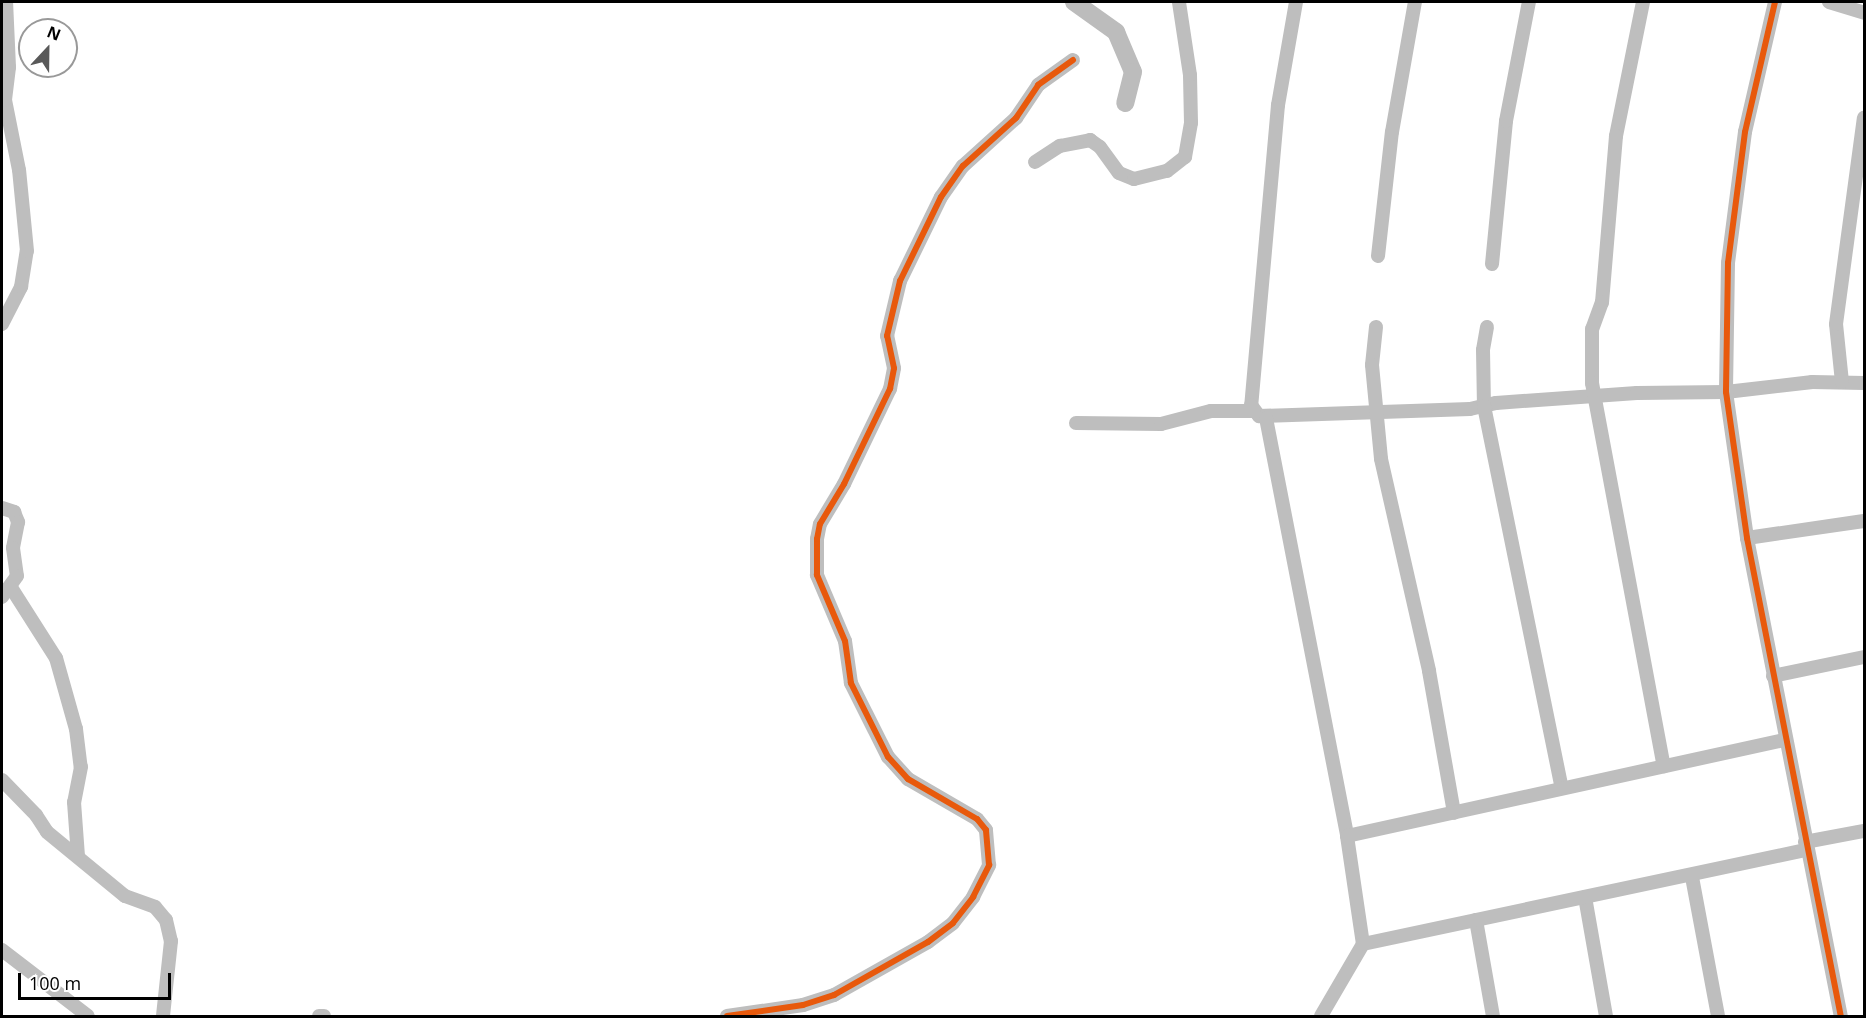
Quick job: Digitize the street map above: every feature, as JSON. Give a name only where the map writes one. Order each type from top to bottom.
[{"type":"street","points":[[2,324],[21,287],[27,251],[19,170],[5,100],[9,67],[6,2]]},
{"type":"street","points":[[1035,162],[1060,146],[1090,140],[1100,147],[1119,173],[1134,179],[1167,171],[1185,157],[1191,123],[1190,75],[1179,2]]},
{"type":"street","points":[[1296,2],[1278,105],[1251,405],[1260,415],[1347,836],[1362,945],[1321,1017]]},
{"type":"street","points":[[1378,256],[1392,132],[1415,2]]},
{"type":"street","points":[[1492,264],[1506,121],[1529,2]]},
{"type":"street","points":[[1643,2],[1616,136],[1602,302],[1592,329],[1593,397],[1664,766]]},
{"type":"street","points":[[1775,2],[1745,132],[1730,252],[1726,392],[1747,538],[1841,1017]]},
{"type":"street","points":[[1829,2],[1864,13]]},
{"type":"street","points":[[727,1017],[803,1005],[834,995],[928,942],[953,923],[973,897],[989,865],[986,830],[977,819],[908,779],[888,757],[851,683],[845,641],[817,575],[817,539],[820,525],[844,484],[890,389],[894,368],[886,336],[900,281],[941,197],[963,166],[1016,117],[1038,85],[1073,60]]},
{"type":"street","points":[[1842,382],[1836,324],[1864,118]]},
{"type":"street","points":[[1376,327],[1372,365],[1383,475],[1427,660],[1454,813]]},
{"type":"street","points":[[1487,327],[1483,350],[1484,406],[1562,788]]},
{"type":"street","points":[[1076,423],[1161,424],[1210,411],[1260,415],[1376,411],[1484,406],[1593,397],[1726,392],[1842,382],[1864,383]]},
{"type":"street","points":[[2,508],[14,512],[18,522],[13,548],[18,570],[7,593],[56,658],[76,729],[81,775],[74,802],[78,856]]},
{"type":"street","points":[[1747,538],[1864,521]]},
{"type":"street","points":[[1773,676],[1864,657]]},
{"type":"street","points":[[1347,836],[1785,740]]},
{"type":"street","points":[[2,780],[36,815],[46,832],[125,896],[155,907],[166,920],[171,941],[163,1017]]},
{"type":"street","points":[[1362,945],[1585,897],[1692,877],[1864,831]]},
{"type":"street","points":[[1692,877],[1718,1017]]},
{"type":"street","points":[[1585,897],[1606,1017]]},
{"type":"street","points":[[1476,920],[1493,1017]]},
{"type":"street","points":[[2,950],[88,1017]]},
{"type":"street","points":[[319,1017],[324,1017]]},
{"type":"waterway","points":[[1074,2],[1116,32],[1133,72],[1125,103]]},
{"type":"cycle path","points":[[1775,2],[1745,132],[1728,263],[1726,392],[1747,538],[1841,1016]]},
{"type":"cycle path","points":[[727,1016],[803,1005],[834,995],[928,942],[953,923],[973,897],[989,865],[986,830],[977,819],[908,779],[888,757],[851,683],[845,641],[817,575],[817,539],[820,524],[844,484],[890,389],[894,368],[887,336],[900,281],[941,197],[963,166],[1016,118],[1038,85],[1073,60]]}]
